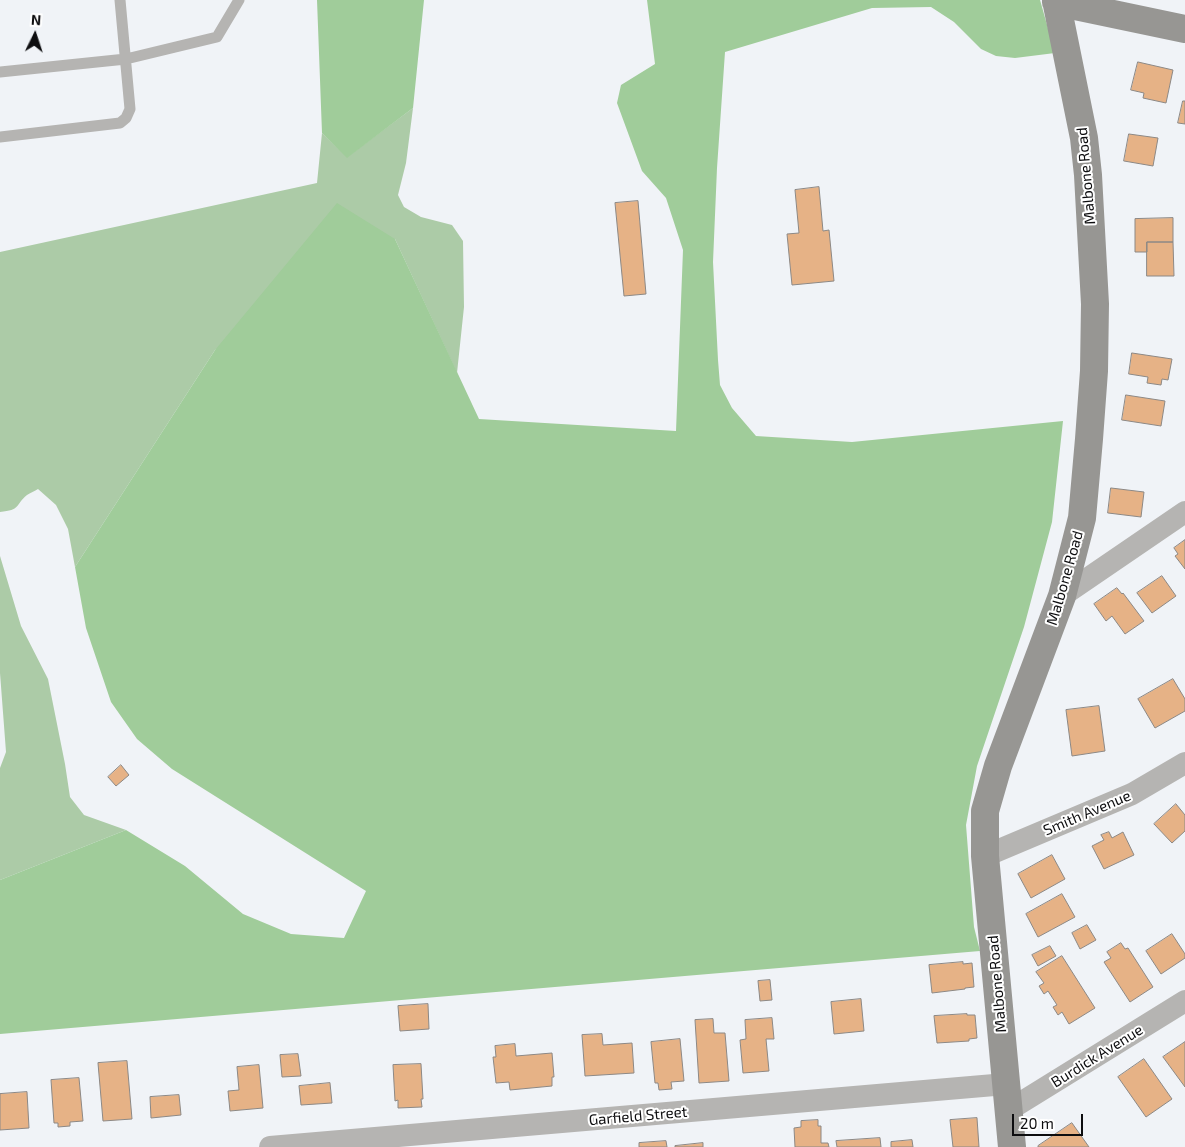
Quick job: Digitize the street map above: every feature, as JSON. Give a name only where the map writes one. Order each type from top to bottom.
[{"type":"street","points":[[1056,1],[1185,29]]},
{"type":"street","name":"Malbone Road","points":[[1012,1147],[985,856],[985,811],[998,766],[1062,596],[1082,518],[1094,372],[1095,304],[1088,175],[1084,138],[1056,1]]},
{"type":"street","points":[[1062,596],[1185,512]]},
{"type":"street","name":"Smith Avenue","points":[[985,856],[1132,794],[1185,762]]},
{"type":"street","name":"Burdick Avenue","points":[[1007,1097],[1185,1001]]},
{"type":"street","name":"Garfield Street","points":[[270,1147],[1007,1097]]},
{"type":"lane","points":[[0,137],[120,123],[126,118],[130,109],[120,0]]},
{"type":"lane","points":[[0,72],[126,59],[217,37],[240,0]]},
{"type":"green space","points":[[317,0],[424,0],[413,108],[347,158],[322,133]]},
{"type":"green space","points":[[647,0],[1040,0],[1055,53],[1015,58],[996,56],[981,49],[954,22],[931,7],[872,8],[725,52],[717,168],[713,262],[720,385],[732,408],[756,436],[852,442],[1063,421],[1052,522],[1024,627],[977,766],[966,825],[974,927],[980,951],[0,1034],[0,880],[126,830],[185,866],[243,914],[291,934],[344,938],[366,891],[172,769],[137,739],[111,702],[86,628],[75,567],[215,350],[337,203],[395,239],[479,419],[676,431],[683,250],[666,198],[642,171],[617,103],[621,85],[655,64]]},
{"type":"green space","points":[[413,108],[406,163],[398,195],[404,207],[421,217],[452,225],[463,241],[464,307],[457,373],[395,239],[215,350],[75,567],[68,529],[56,505],[38,489],[27,495],[15,508],[0,512],[0,252],[317,183],[322,133],[347,157]]},
{"type":"green space","points":[[0,556],[21,626],[48,679],[70,797],[84,815],[126,830],[0,880],[0,768],[6,752],[0,673]]},
{"type":"building","points":[[1138,62],[1173,70],[1166,103],[1143,98],[1144,93],[1131,90]]},
{"type":"building","points":[[1183,101],[1185,101],[1185,124],[1178,123]]},
{"type":"building","points":[[1129,134],[1158,138],[1153,166],[1124,161]]},
{"type":"building","points":[[819,187],[823,231],[829,230],[834,281],[792,285],[787,234],[799,233],[795,190]]},
{"type":"building","points":[[638,201],[646,294],[624,296],[615,203]]},
{"type":"building","points":[[1173,218],[1173,242],[1147,242],[1147,252],[1135,252],[1135,219]]},
{"type":"building","points":[[1147,242],[1173,242],[1174,276],[1147,276]]},
{"type":"building","points":[[1132,353],[1172,359],[1168,380],[1162,379],[1161,385],[1147,383],[1148,377],[1129,374]]},
{"type":"building","points":[[1126,395],[1165,401],[1161,426],[1122,420]]},
{"type":"building","points":[[1111,488],[1144,492],[1141,517],[1108,513]]},
{"type":"building","points":[[1185,540],[1185,569],[1175,556],[1178,554],[1174,548]]},
{"type":"building","points":[[1162,576],[1176,596],[1152,613],[1137,593]]},
{"type":"building","points":[[1117,588],[1144,621],[1125,634],[1112,616],[1106,621],[1094,604]]},
{"type":"building","points":[[1173,679],[1185,699],[1185,711],[1155,728],[1138,699]]},
{"type":"building","points":[[1099,706],[1105,751],[1072,756],[1066,710]]},
{"type":"building","points":[[121,765],[129,775],[116,786],[108,777]]},
{"type":"building","points":[[1176,804],[1185,815],[1185,831],[1172,843],[1154,824]]},
{"type":"building","points":[[1109,832],[1112,838],[1123,832],[1134,855],[1104,869],[1092,846],[1104,840],[1101,835]]},
{"type":"building","points":[[1052,855],[1065,879],[1031,898],[1018,874]]},
{"type":"building","points":[[1062,894],[1075,917],[1038,937],[1026,914]]},
{"type":"building","points":[[1087,925],[1096,940],[1080,949],[1072,933]]},
{"type":"building","points":[[1172,934],[1185,954],[1185,958],[1161,974],[1146,951]]},
{"type":"building","points":[[1121,943],[1125,949],[1128,948],[1153,987],[1130,1002],[1104,962],[1111,958],[1107,952]]},
{"type":"building","points":[[1050,946],[1056,956],[1038,966],[1032,955]]},
{"type":"building","points":[[1062,956],[1095,1008],[1069,1024],[1062,1012],[1058,1015],[1053,1007],[1057,1005],[1048,991],[1044,994],[1039,986],[1044,983],[1036,972]]},
{"type":"building","points":[[963,962],[963,964],[972,963],[974,987],[932,993],[929,965]]},
{"type":"building","points":[[770,980],[772,1000],[760,1001],[758,981]]},
{"type":"building","points":[[861,999],[864,1031],[834,1034],[831,1002]]},
{"type":"building","points":[[428,1004],[429,1029],[400,1031],[398,1006]]},
{"type":"building","points":[[975,1015],[977,1038],[969,1039],[969,1041],[937,1043],[934,1016]]},
{"type":"building","points":[[772,1018],[774,1039],[766,1039],[769,1071],[743,1073],[740,1040],[746,1039],[745,1020]]},
{"type":"building","points":[[713,1019],[714,1033],[725,1033],[729,1081],[699,1083],[695,1020]]},
{"type":"building","points":[[602,1034],[603,1045],[632,1043],[634,1073],[585,1076],[582,1035]]},
{"type":"building","points":[[680,1039],[684,1081],[671,1082],[672,1089],[659,1090],[658,1083],[655,1083],[651,1042]]},
{"type":"building","points":[[1185,1042],[1185,1087],[1163,1057]]},
{"type":"building","points":[[515,1044],[516,1056],[552,1053],[554,1077],[552,1077],[552,1086],[510,1090],[509,1082],[496,1083],[493,1057],[496,1057],[495,1046]]},
{"type":"building","points":[[298,1054],[301,1076],[282,1077],[280,1055]]},
{"type":"building","points":[[1144,1059],[1172,1099],[1146,1117],[1118,1077]]},
{"type":"building","points":[[127,1061],[132,1119],[103,1121],[98,1063]]},
{"type":"building","points":[[421,1064],[422,1107],[398,1108],[398,1100],[395,1101],[393,1065]]},
{"type":"building","points":[[259,1065],[263,1108],[230,1111],[228,1091],[239,1090],[237,1067]]},
{"type":"building","points":[[79,1078],[83,1121],[70,1122],[70,1126],[58,1127],[58,1123],[54,1123],[51,1080]]},
{"type":"building","points":[[330,1083],[332,1103],[301,1105],[299,1086]]},
{"type":"building","points":[[27,1092],[29,1128],[0,1130],[0,1094]]},
{"type":"building","points":[[179,1095],[181,1115],[151,1118],[150,1097]]},
{"type":"building","points":[[977,1118],[979,1147],[953,1147],[950,1120]]},
{"type":"building","points":[[818,1120],[818,1126],[821,1126],[821,1143],[828,1143],[829,1147],[795,1147],[794,1128],[801,1127],[801,1121]]},
{"type":"building","points":[[1072,1123],[1089,1147],[1038,1147],[1038,1146]]},
{"type":"building","points":[[880,1138],[881,1147],[837,1147],[836,1141]]},
{"type":"building","points":[[912,1140],[913,1147],[891,1147],[891,1142]]},
{"type":"building","points":[[666,1141],[667,1147],[639,1147],[639,1143]]},
{"type":"building","points":[[703,1143],[703,1147],[675,1147],[675,1146]]}]
